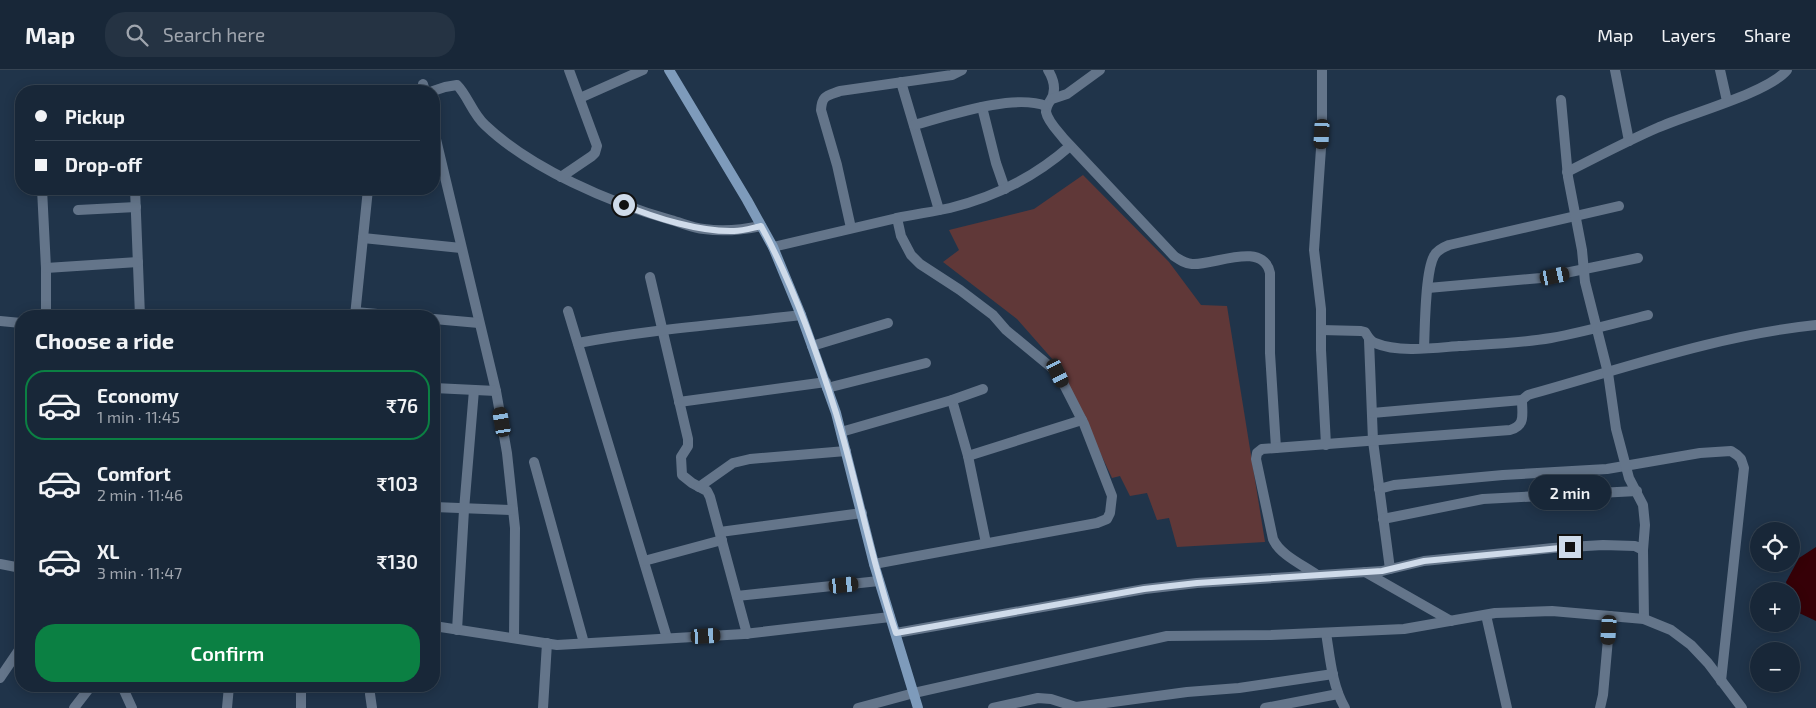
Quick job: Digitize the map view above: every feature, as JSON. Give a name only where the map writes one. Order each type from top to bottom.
[{"type":"main road","points":[[669,70],[773,247],[801,314],[827,385],[841,432],[874,564],[918,708]]},
{"type":"street","points":[[561,177],[592,156],[597,146],[568,70]]},
{"type":"street","points":[[580,98],[643,70]]},
{"type":"street","points":[[852,228],[821,110],[822,101],[826,96],[840,91],[952,74],[962,70]]},
{"type":"street","points":[[1048,70],[1055,86],[1046,111],[1050,121],[1070,146],[1174,256],[1182,262],[1194,264],[1236,256],[1258,258],[1269,266],[1271,391],[1276,448]]},
{"type":"street","points":[[914,125],[982,107],[1049,102],[1067,94],[1100,70]]},
{"type":"street","points":[[1322,70],[1322,134],[1314,250],[1321,309],[1326,445]]},
{"type":"street","points":[[1615,70],[1629,141]]},
{"type":"street","points":[[1720,70],[1727,101]]},
{"type":"street","points":[[1568,172],[1657,128],[1743,96],[1773,81],[1787,70]]},
{"type":"street","points":[[901,82],[939,210]]},
{"type":"street","points":[[440,88],[457,85],[473,111],[485,125],[516,151],[561,177],[640,212],[704,229],[735,231],[761,226]]},
{"type":"street","points":[[1561,100],[1568,172],[1595,328],[1608,373],[1616,429],[1626,467],[1629,478],[1643,505],[1645,526],[1643,550],[1644,619]]},
{"type":"street","points":[[982,107],[996,163],[1005,189]]},
{"type":"street","points":[[773,247],[939,210],[996,194],[1022,181],[1055,159],[1070,146]]},
{"type":"street","points":[[440,158],[496,392],[507,452],[515,528],[514,638]]},
{"type":"street","points":[[440,184],[446,184]]},
{"type":"street","points":[[42,195],[46,310]]},
{"type":"street","points":[[135,195],[140,310]]},
{"type":"street","points":[[355,310],[367,195]]},
{"type":"street","points":[[1424,348],[1430,266],[1434,254],[1440,249],[1450,245],[1619,206]]},
{"type":"street","points":[[78,210],[136,207]]},
{"type":"street","points":[[874,564],[1097,523],[1107,519],[1110,513],[1112,496],[1082,420],[1058,373],[1006,330],[993,315],[960,290],[920,264],[911,255],[901,236],[897,218]]},
{"type":"street","points":[[362,238],[461,248]]},
{"type":"street","points":[[1428,288],[1516,282],[1638,258]]},
{"type":"street","points":[[46,268],[138,262]]},
{"type":"street","points":[[650,277],[688,439],[688,446],[681,457],[682,475],[686,480],[707,491],[747,634]]},
{"type":"street","points":[[568,311],[667,638]]},
{"type":"street","points":[[578,342],[661,330],[801,314]]},
{"type":"street","points":[[1369,340],[1384,346],[1406,348],[1518,343],[1552,338],[1648,314]]},
{"type":"street","points":[[0,320],[15,322]]},
{"type":"street","points":[[440,320],[479,323]]},
{"type":"street","points":[[812,346],[888,323]]},
{"type":"street","points":[[1372,413],[1522,400],[1528,396],[1684,351],[1777,329],[1816,325]]},
{"type":"street","points":[[1321,330],[1361,331],[1365,332],[1369,340],[1373,441],[1390,569]]},
{"type":"street","points":[[679,402],[827,385],[926,363]]},
{"type":"street","points":[[440,388],[496,392]]},
{"type":"street","points":[[841,432],[952,400],[983,389]]},
{"type":"street","points":[[457,630],[474,390]]},
{"type":"street","points":[[952,400],[968,456],[986,543]]},
{"type":"street","points":[[1317,575],[1275,545],[1256,459],[1257,453],[1262,450],[1276,448],[1518,428],[1522,418],[1522,400]]},
{"type":"street","points":[[968,456],[1082,420]]},
{"type":"street","points":[[699,487],[733,464],[750,460],[846,450]]},
{"type":"street","points":[[1379,489],[1394,485],[1494,476],[1626,467],[1700,453],[1731,451],[1741,460],[1744,468],[1721,681]]},
{"type":"street","points":[[534,462],[584,643]]},
{"type":"street","points":[[1383,519],[1483,499],[1637,491]]},
{"type":"street","points":[[440,508],[464,510],[513,510]]},
{"type":"street","points":[[644,561],[721,536],[862,513]]},
{"type":"street","points":[[896,633],[1144,589],[1197,583],[1364,572],[1390,569],[1424,561],[1553,548],[1603,545],[1635,546],[1643,550]]},
{"type":"street","points":[[0,564],[15,567]]},
{"type":"street","points":[[1364,572],[1451,621]]},
{"type":"street","points":[[737,596],[879,581]]},
{"type":"street","points":[[858,708],[914,693],[1167,636],[1271,635],[1404,629],[1486,615],[1552,611],[1644,619],[1671,630],[1691,645],[1742,708]]},
{"type":"street","points":[[1486,615],[1508,708]]},
{"type":"street","points":[[1600,708],[1603,695],[1610,616]]},
{"type":"street","points":[[440,627],[557,645],[747,634],[890,617]]},
{"type":"street","points":[[1326,633],[1332,674],[1338,694],[1345,708]]},
{"type":"street","points":[[543,708],[547,643]]},
{"type":"street","points":[[0,678],[15,656]]},
{"type":"street","points":[[993,708],[1038,698],[1076,707],[1187,692],[1239,688],[1332,674]]},
{"type":"street","points":[[74,708],[86,692]]},
{"type":"street","points":[[125,692],[132,708]]},
{"type":"street","points":[[227,708],[228,692]]},
{"type":"street","points":[[301,692],[301,708]]},
{"type":"street","points":[[370,694],[372,708]]},
{"type":"street","points":[[1264,708],[1338,694]]},
{"type":"shaded area","points":[[1083,175],[1169,262],[1201,305],[1227,306],[1265,542],[1177,547],[1169,518],[1157,520],[1147,493],[1130,496],[1120,476],[1112,478],[1061,369],[1017,319],[943,262],[959,250],[949,230],[1034,209]]},
{"type":"shaded area","points":[[1816,547],[1816,621],[1800,613],[1800,582],[1786,582],[1791,572],[1800,572],[1800,557]]},
{"type":"route","points":[[624,205],[640,212],[704,229],[735,231],[761,226],[773,247],[801,314],[836,413],[874,564],[896,633],[1144,589],[1197,583],[1382,571],[1424,561],[1570,547]]}]
